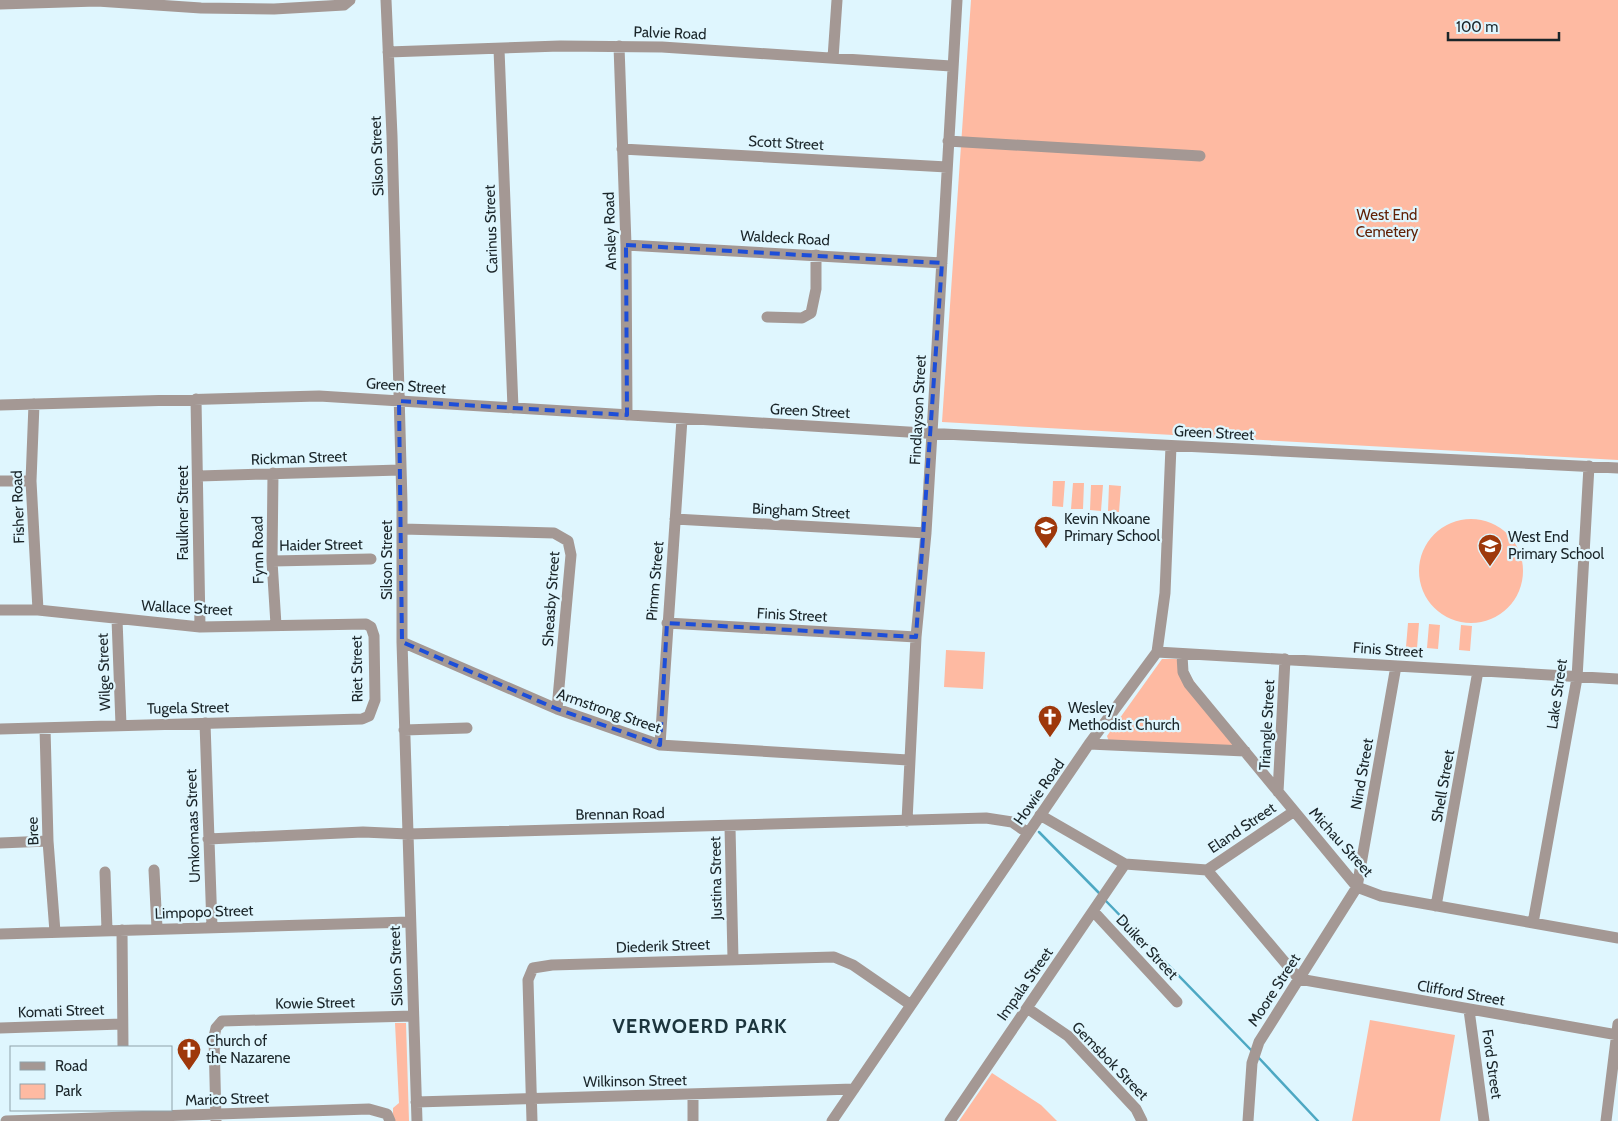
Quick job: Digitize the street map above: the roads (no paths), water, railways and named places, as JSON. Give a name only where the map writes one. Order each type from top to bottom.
[{"type":"street","points":[[0,4],[137,2],[344,5],[350,0]]},
{"type":"street","name":"Silson Street","points":[[386,0],[399,401],[404,730],[417,1121]]},
{"type":"street","points":[[833,58],[837,0]]},
{"type":"street","name":"Findlayson Street","points":[[906,821],[916,637],[926,532],[956,0]]},
{"type":"street","name":"Palvie Road","points":[[388,52],[619,46],[662,47],[951,66]]},
{"type":"street","name":"Ansley Road","points":[[619,46],[626,245],[627,415]]},
{"type":"street","name":"Carinus Street","points":[[499,49],[513,408]]},
{"type":"street","points":[[948,140],[1200,156]]},
{"type":"street","name":"Scott Street","points":[[622,149],[947,167]]},
{"type":"street","name":"Waldeck Road","points":[[626,245],[942,264]]},
{"type":"street","points":[[767,317],[802,318],[811,313],[816,289],[816,255]]},
{"type":"street","name":"Green Street","points":[[0,405],[319,396],[932,433],[1618,468]]},
{"type":"street","name":"Faulkner Street","points":[[196,399],[199,476],[200,627]]},
{"type":"street","name":"Fisher Road","points":[[34,404],[31,481],[38,610]]},
{"type":"street","name":"Pimm Street","points":[[660,745],[682,418]]},
{"type":"street","points":[[1157,652],[1165,593],[1172,446]]},
{"type":"street","name":"Lake Street","points":[[1533,923],[1577,678],[1589,466]]},
{"type":"street","name":"Rickman Street","points":[[199,476],[400,470]]},
{"type":"street","name":"Fynn Road","points":[[273,474],[272,562],[276,625]]},
{"type":"street","points":[[0,481],[31,481]]},
{"type":"street","name":"Bingham Street","points":[[675,519],[926,532]]},
{"type":"street","name":"Sheasby Street","points":[[402,529],[554,533],[568,541],[571,555],[557,709]]},
{"type":"street","name":"Haider Street","points":[[272,562],[371,559]]},
{"type":"street","name":"Wallace Street","points":[[0,610],[38,610],[200,627],[360,623],[371,627]]},
{"type":"street","name":"Wilge Street","points":[[117,619],[121,725]]},
{"type":"street","name":"Finis Street","points":[[667,623],[916,637]]},
{"type":"street","name":"Riet Street","points":[[371,627],[374,636],[375,700],[372,710]]},
{"type":"street","name":"Armstrong Street","points":[[402,642],[557,709],[660,745],[908,760]]},
{"type":"street","name":"Finis Street","points":[[1157,652],[1182,655],[1618,679]]},
{"type":"street","name":"Howie Road","points":[[832,1121],[1028,832],[1144,666],[1157,652]]},
{"type":"street","name":"Michau Street","points":[[1182,655],[1184,672],[1189,684],[1358,887],[1381,896],[1618,938]]},
{"type":"street","name":"Triangle Street","points":[[1278,792],[1285,660]]},
{"type":"street","name":"Nind Street","points":[[1358,887],[1396,666]]},
{"type":"street","name":"Shell Street","points":[[1436,906],[1478,671]]},
{"type":"street","name":"Tugela Street","points":[[0,729],[362,719],[369,716],[372,710]]},
{"type":"street","name":"Umkomaas Street","points":[[205,723],[212,927]]},
{"type":"street","name":"Bree","points":[[44,728],[48,841],[55,932]]},
{"type":"street","points":[[404,730],[467,728]]},
{"type":"street","points":[[1089,744],[1245,751]]},
{"type":"street","name":"Eland Street","points":[[1040,815],[1125,864],[1207,870],[1294,812]]},
{"type":"street","name":"Brennan Road","points":[[208,839],[363,832],[408,834],[730,827],[986,818],[1012,822],[1028,832]]},
{"type":"street","name":"Justina Street","points":[[730,827],[733,959]]},
{"type":"street","points":[[0,843],[48,841]]},
{"type":"street","name":"Impala Street","points":[[950,1121],[1125,864]]},
{"type":"street","points":[[154,870],[156,928]]},
{"type":"street","points":[[1207,870],[1299,979]]},
{"type":"street","points":[[105,872],[107,930]]},
{"type":"street","name":"Moore Street","points":[[1248,1121],[1254,1054],[1264,1031],[1358,887]]},
{"type":"street","name":"Duiker Street","points":[[1094,912],[1177,1002]]},
{"type":"street","name":"Limpopo Street","points":[[0,934],[410,922]]},
{"type":"street","points":[[122,930],[123,1046]]},
{"type":"street","name":"Diederik Street","points":[[531,1098],[528,980],[533,968],[552,965],[828,957],[841,959],[854,965],[911,1005]]},
{"type":"street","name":"Clifford Street","points":[[1299,979],[1470,1010],[1617,1031]]},
{"type":"street","name":"Gemsbok Street","points":[[1026,1008],[1068,1036],[1136,1109],[1142,1121]]},
{"type":"street","name":"Ford Street","points":[[1470,1010],[1484,1121]]},
{"type":"street","name":"Kowie Street","points":[[216,1117],[214,1037],[219,1024],[236,1020],[413,1016]]},
{"type":"street","name":"Komati Street","points":[[0,1028],[122,1024]]},
{"type":"street","points":[[1606,1121],[1617,1031]]},
{"type":"street","name":"Wilkinson Street","points":[[416,1102],[854,1089]]},
{"type":"street","points":[[693,1094],[693,1121]]},
{"type":"street","points":[[531,1098],[532,1121]]},
{"type":"street","name":"Marico Street","points":[[6,1121],[124,1116],[216,1117],[369,1109],[388,1117]]},
{"type":"waterway","points":[[1039,832],[1101,895]]},
{"type":"waterway","points":[[1104,899],[1252,1051]]},
{"type":"waterway","points":[[1258,1057],[1318,1121]]},
{"type":"place","name":"Kevin Nkoane Primary School","points":[[1046,549]]},
{"type":"place","name":"West End Primary School","points":[[1490,567]]},
{"type":"place","name":"Wesley Methodist Church","points":[[1050,738]]},
{"type":"place","name":"Church of the Nazarene","points":[[189,1071]]},
{"type":"district","name":"VERWOERD PARK","points":[[700,1026]]},
{"type":"park label","name":"West End Cemetery","points":[[1387,224]]}]
